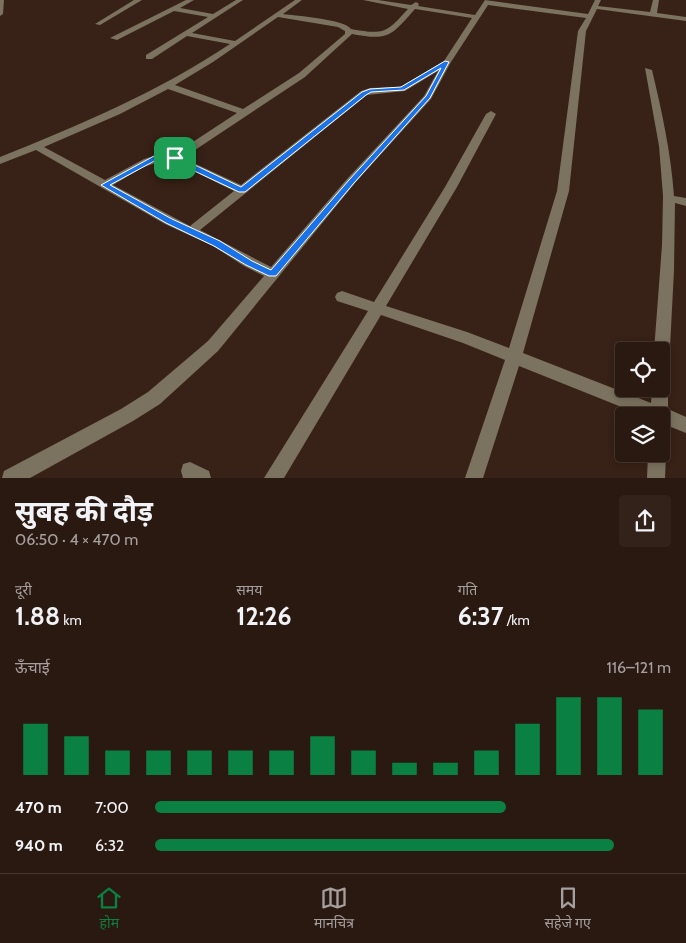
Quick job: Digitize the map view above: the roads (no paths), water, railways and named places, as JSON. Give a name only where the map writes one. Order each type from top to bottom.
[{"type":"street","points":[[0,14],[1,0]]},
{"type":"street","points":[[98,24],[139,0]]},
{"type":"street","points":[[114,38],[191,0]]},
{"type":"street","points":[[149,57],[240,0]]},
{"type":"street","points":[[0,161],[127,107],[168,86],[299,0]]},
{"type":"street","points":[[366,0],[476,17]]},
{"type":"street","points":[[276,15],[339,25],[349,31],[374,36],[392,31],[419,0]]},
{"type":"street","points":[[653,15],[656,0]]},
{"type":"street","points":[[11,478],[127,415],[154,398],[213,346],[351,181],[428,97],[447,62],[486,2],[593,8],[686,19]]},
{"type":"street","points":[[174,8],[214,16]]},
{"type":"street","points":[[474,478],[514,356],[563,191],[582,32],[593,8]]},
{"type":"street","points":[[175,158],[302,75],[348,35],[349,31]]},
{"type":"street","points":[[185,34],[235,43]]},
{"type":"street","points":[[191,231],[364,93],[402,89],[447,62]]},
{"type":"street","points":[[648,70],[661,129],[667,172],[669,224],[662,342]]},
{"type":"street","points":[[168,86],[245,113]]},
{"type":"street","points":[[273,478],[377,309],[491,114]]},
{"type":"street","points":[[36,146],[169,221],[272,274]]},
{"type":"street","points":[[105,185],[156,158],[167,156],[242,190]]},
{"type":"street","points":[[668,198],[686,202]]},
{"type":"street","points":[[342,297],[467,338],[637,407]]},
{"type":"street","points":[[670,420],[686,425]]},
{"type":"street","points":[[656,478],[657,462]]}]
